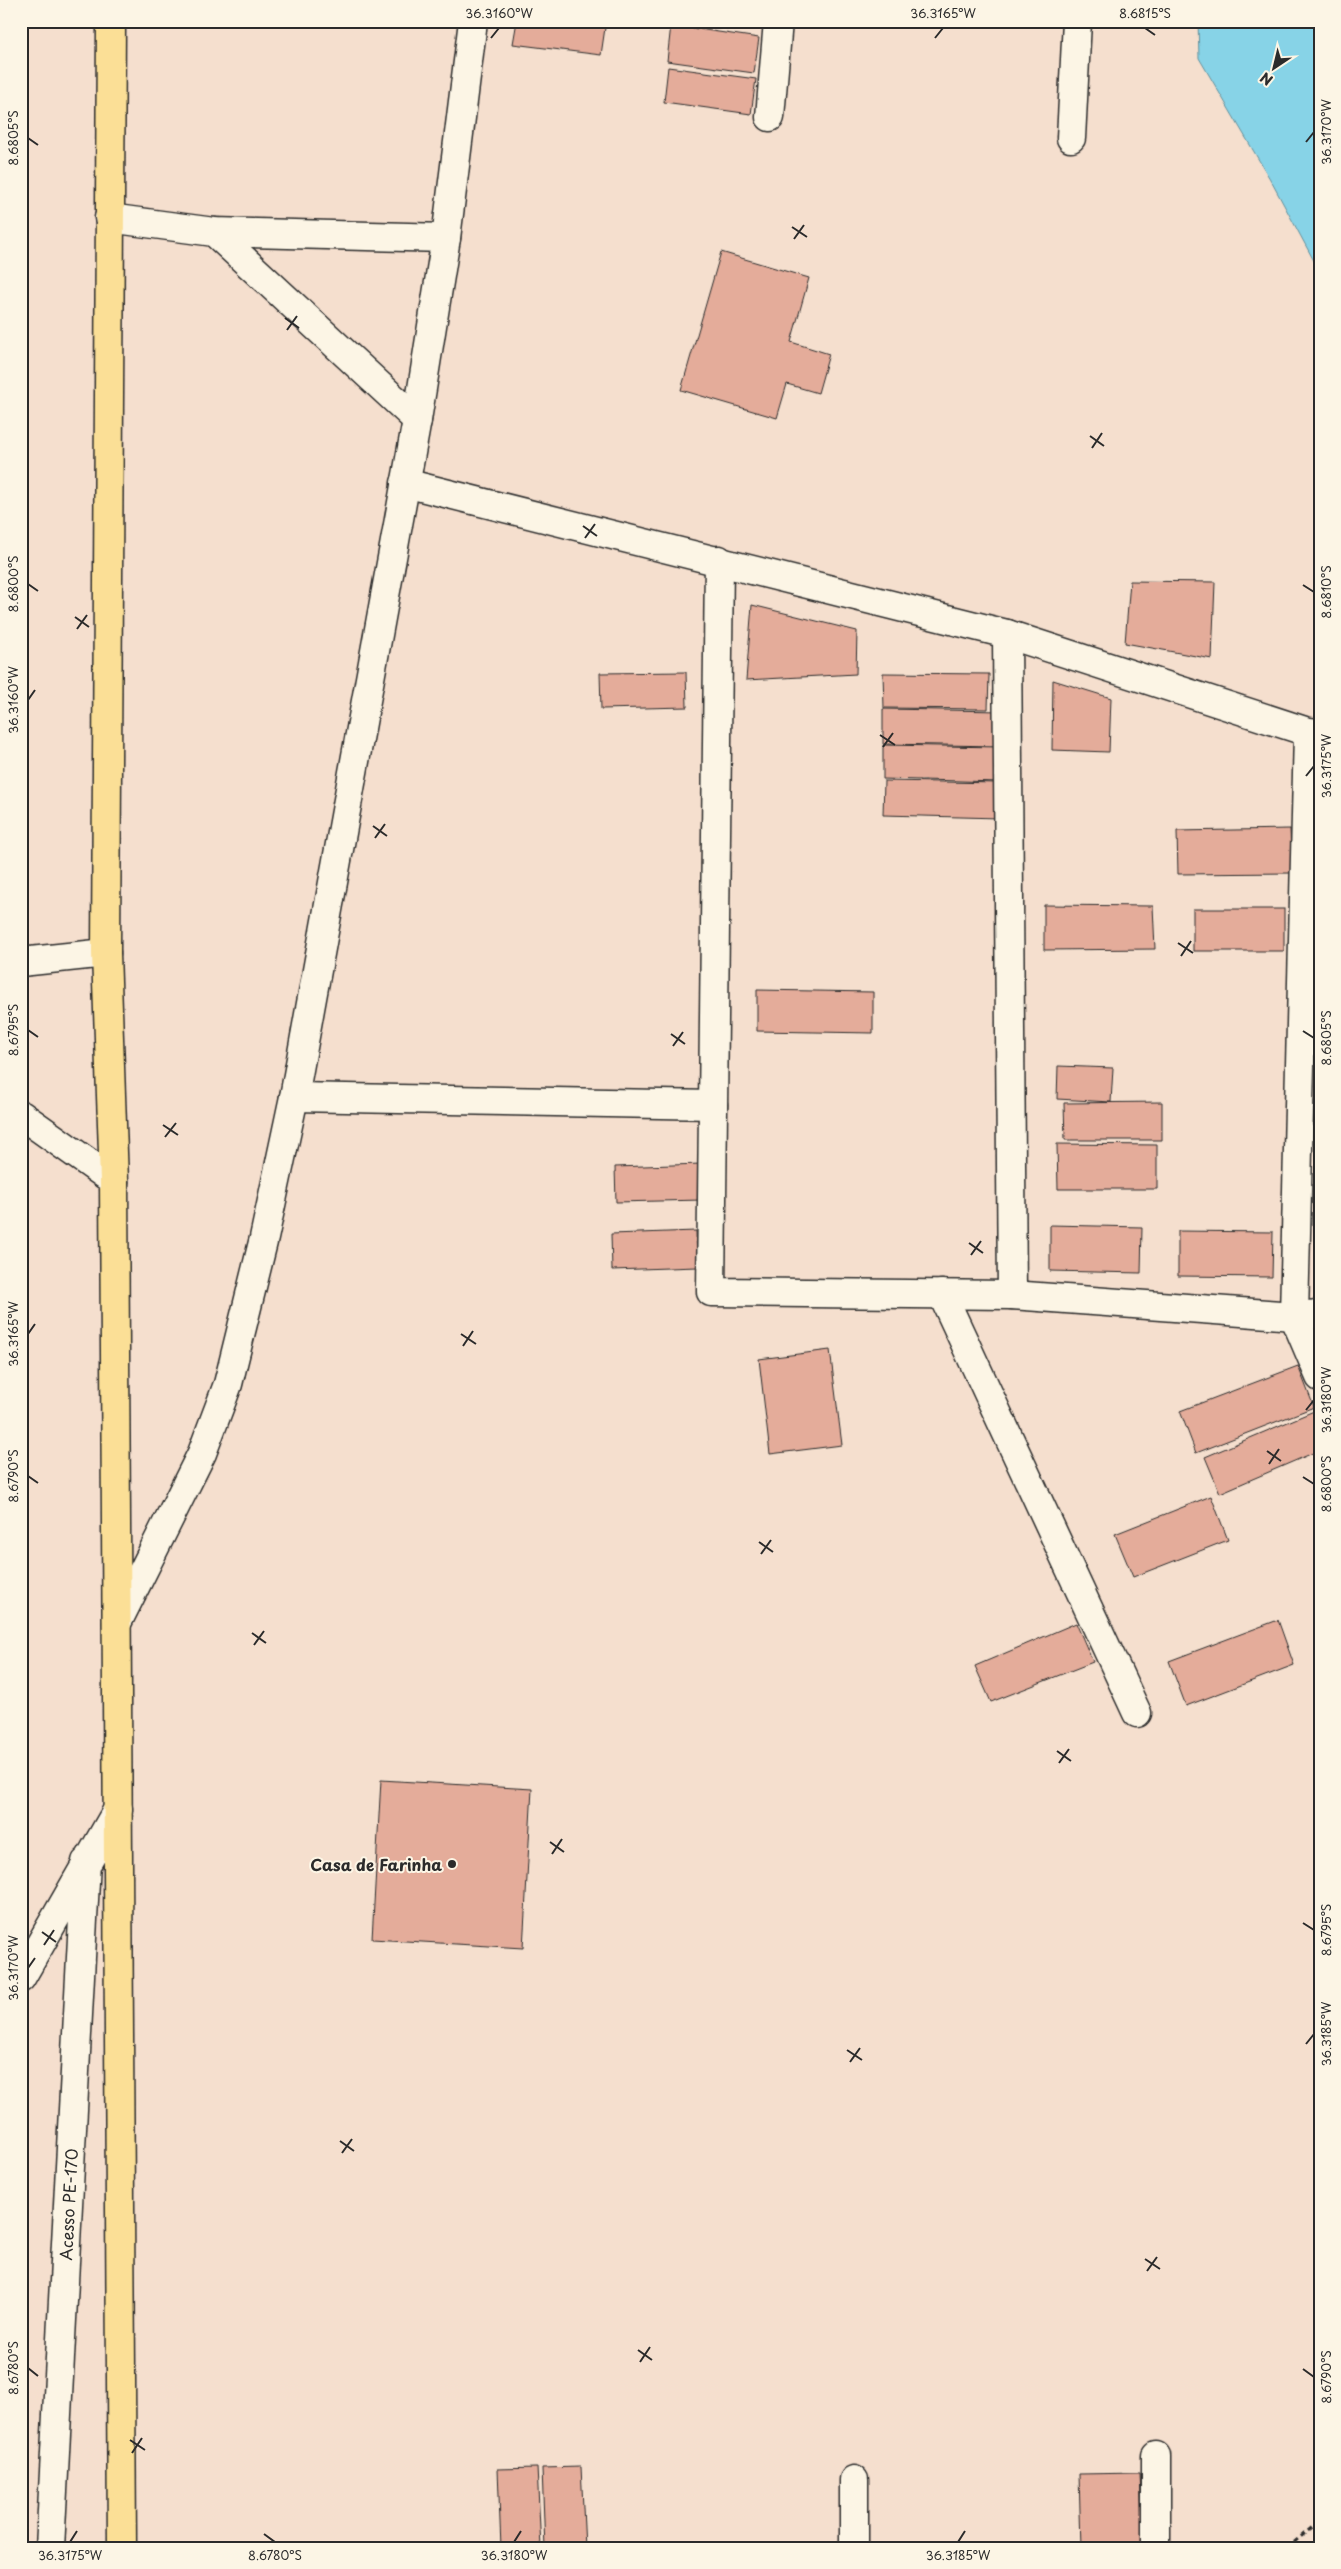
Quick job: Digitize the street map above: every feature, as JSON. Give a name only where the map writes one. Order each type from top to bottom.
[{"type":"main road","points":[[111,21],[106,953],[114,1180],[122,2548]]},
{"type":"street","points":[[118,1623],[202,1453],[228,1384],[264,1238],[294,1097],[406,483],[446,238],[473,21]]},
{"type":"street","points":[[770,117],[778,21]]},
{"type":"street","points":[[1071,138],[1077,21]]},
{"type":"street","points":[[109,218],[214,232],[446,238]]},
{"type":"street","points":[[214,232],[416,420]]},
{"type":"street","points":[[406,483],[719,560],[1007,634],[1314,733],[1307,1315],[1320,1377]]},
{"type":"street","points":[[719,560],[712,1292],[1012,1295],[1307,1315]]},
{"type":"street","points":[[1007,634],[1012,1295]]},
{"type":"street","points":[[21,962],[106,953]]},
{"type":"street","points":[[294,1097],[713,1105]]},
{"type":"street","points":[[21,1115],[114,1180]]},
{"type":"street","points":[[942,1294],[1137,1713]]},
{"type":"street","points":[[21,1978],[118,1809]]},
{"type":"street","name":"Acesso PE-170","points":[[50,2548],[86,1862]]},
{"type":"street","points":[[1156,2456],[1156,2548]]},
{"type":"street","points":[[854,2480],[854,2548]]},
{"type":"path","points":[[1287,2548],[1320,2521]]},
{"type":"water","points":[[1198,21],[1320,21],[1320,272],[1270,179],[1199,58]]},
{"type":"building","points":[[517,21],[606,21],[601,55],[513,44]]},
{"type":"building","points":[[671,25],[759,38],[754,73],[667,61]]},
{"type":"building","points":[[668,67],[756,79],[751,114],[664,102]]},
{"type":"building","points":[[721,252],[809,278],[791,342],[829,354],[818,393],[787,384],[777,418],[681,390]]},
{"type":"building","points":[[1130,581],[1215,582],[1212,659],[1125,643]]},
{"type":"building","points":[[752,605],[857,631],[856,674],[746,680]]},
{"type":"building","points":[[686,672],[687,707],[601,709],[600,673]]},
{"type":"building","points":[[883,673],[989,674],[988,709],[884,708]]},
{"type":"building","points":[[1053,680],[1111,698],[1109,752],[1052,750]]},
{"type":"building","points":[[883,709],[1001,711],[1000,746],[883,744]]},
{"type":"building","points":[[883,745],[1000,747],[1000,782],[883,779]]},
{"type":"building","points":[[884,781],[1000,783],[1000,818],[883,815]]},
{"type":"building","points":[[1290,829],[1292,873],[1178,874],[1177,831]]},
{"type":"building","points":[[1044,905],[1153,906],[1155,949],[1044,950]]},
{"type":"building","points":[[1193,909],[1284,909],[1284,951],[1193,951]]},
{"type":"building","points":[[757,990],[873,992],[873,1033],[757,1031]]},
{"type":"building","points":[[1058,1066],[1113,1068],[1111,1102],[1057,1099]]},
{"type":"building","points":[[1162,1102],[1162,1140],[1065,1140],[1064,1103]]},
{"type":"building","points":[[1057,1144],[1157,1145],[1157,1189],[1058,1189]]},
{"type":"building","points":[[701,1164],[702,1200],[616,1202],[615,1167]]},
{"type":"building","points":[[1050,1225],[1142,1227],[1141,1273],[1050,1271]]},
{"type":"building","points":[[696,1231],[697,1267],[612,1270],[611,1234]]},
{"type":"building","points":[[1178,1231],[1273,1232],[1272,1277],[1178,1276]]},
{"type":"building","points":[[830,1350],[842,1445],[770,1454],[759,1359]]},
{"type":"building","points":[[1298,1366],[1314,1407],[1196,1453],[1180,1411]]},
{"type":"building","points":[[1314,1411],[1320,1426],[1320,1450],[1220,1493],[1205,1457]]},
{"type":"building","points":[[1211,1496],[1228,1540],[1133,1577],[1115,1534]]},
{"type":"building","points":[[1278,1620],[1294,1665],[1186,1706],[1169,1661]]},
{"type":"building","points":[[1076,1623],[1093,1662],[991,1702],[975,1666]]},
{"type":"building","name":"Casa de Farinha","points":[[381,1780],[532,1789],[523,1948],[372,1939]]},
{"type":"building","points":[[581,2467],[585,2548],[545,2548],[542,2468]]},
{"type":"building","points":[[537,2468],[541,2548],[501,2548],[498,2469]]},
{"type":"building","points":[[1140,2473],[1143,2548],[1081,2548],[1079,2474]]},
{"type":"place","name":"Casa de Farinha","points":[[452,1864]]}]
